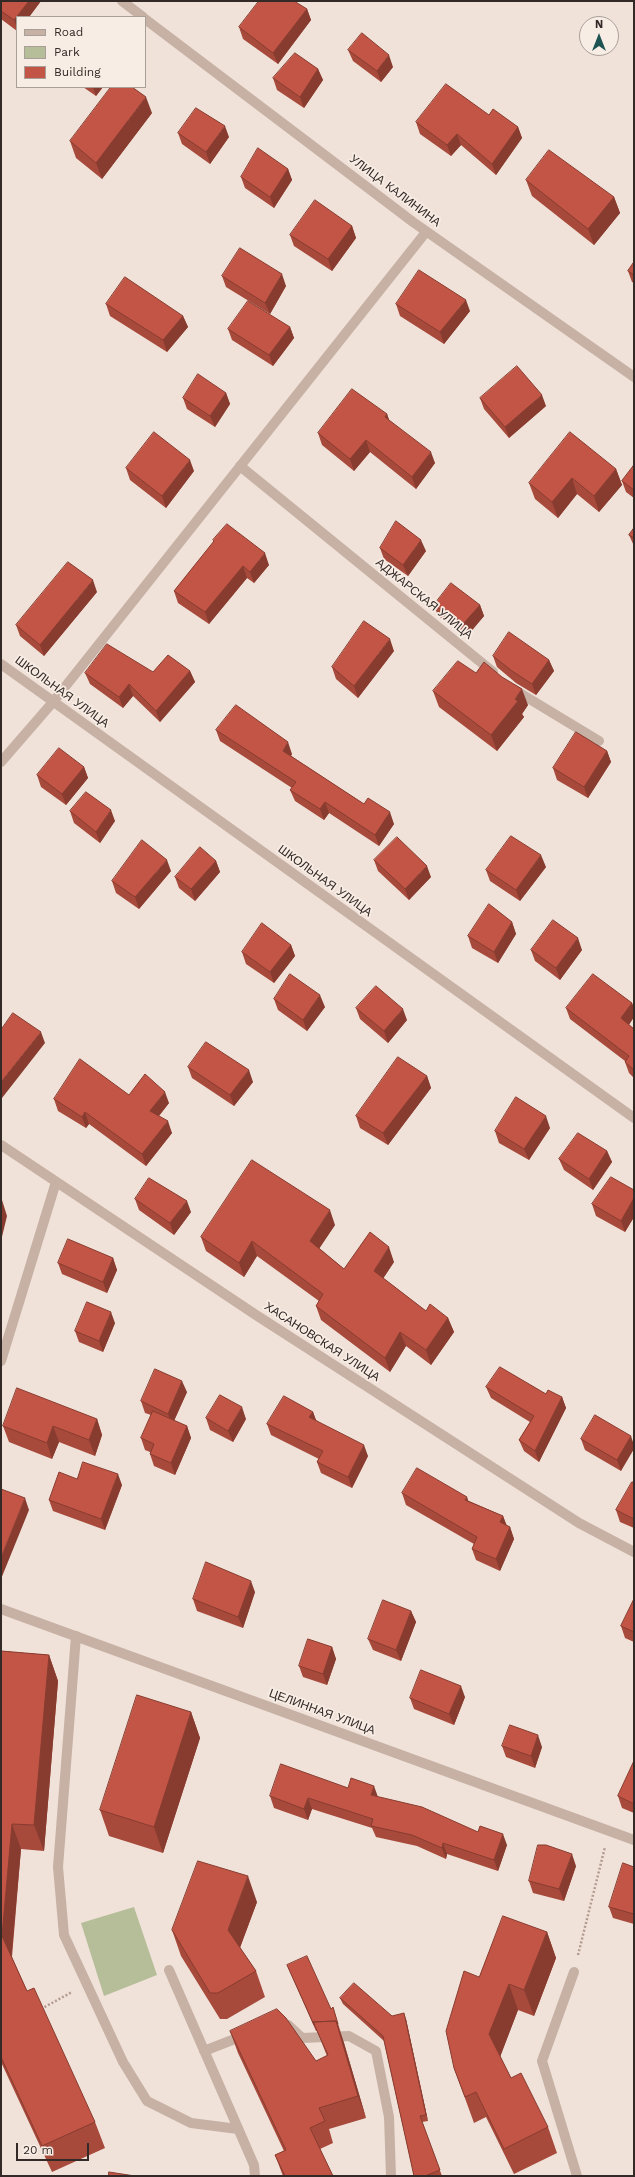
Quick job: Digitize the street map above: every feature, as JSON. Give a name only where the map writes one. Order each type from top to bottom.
[{"type":"street","name":"УЛИЦА КАЛИНИНА","points":[[122,1],[141,16]]},
{"type":"street","name":"УЛИЦА КАЛИНИНА","points":[[146,20],[426,232],[634,377]]},
{"type":"street","points":[[1,762],[53,702],[426,232]]},
{"type":"street","name":"АДЖАРСКАЯ УЛИЦА","points":[[240,466],[502,680],[599,741]]},
{"type":"street","name":"ШКОЛЬНАЯ УЛИЦА","points":[[1,664],[634,1118]]},
{"type":"street","name":"ХАСАНОВСКАЯ УЛИЦА","points":[[1,1145],[256,1315],[579,1523],[634,1552]]},
{"type":"street","points":[[1,1360],[56,1182]]},
{"type":"street","name":"ЦЕЛИННАЯ УЛИЦА","points":[[1,1609],[634,1840]]},
{"type":"street","points":[[76,1636],[58,1867],[64,1935],[123,2062],[147,2101],[191,2124],[238,2129]]},
{"type":"street","points":[[169,1970],[254,2165],[255,2176]]},
{"type":"street","points":[[574,1972],[542,2061],[577,2176]]},
{"type":"street","points":[[276,2023],[283,2020],[302,2038],[349,2036],[376,2051],[389,2117],[391,2176]]},
{"type":"street","points":[[204,2051],[254,2031]]},
{"type":"path","points":[[574,1972],[610,1831]]},
{"type":"path","points":[[38,2011],[87,1985]]},
{"type":"green space","points":[[134,1907],[157,1975],[104,1996],[81,1923]]},
{"type":"building","points":[[1,1],[29,1],[14,20],[1,11]]},
{"type":"building","points":[[259,1],[294,1],[307,9],[273,53],[239,27]]},
{"type":"building","points":[[362,33],[389,55],[377,71],[348,50]]},
{"type":"building","points":[[295,53],[318,69],[300,97],[273,78]]},
{"type":"building","points":[[446,84],[489,115],[493,109],[518,127],[492,164],[457,134],[447,145],[416,122]]},
{"type":"building","points":[[110,88],[133,88],[146,97],[96,163],[70,141]]},
{"type":"building","points":[[196,108],[225,126],[206,152],[178,133]]},
{"type":"building","points":[[258,148],[288,169],[270,197],[241,177]]},
{"type":"building","points":[[549,150],[614,197],[588,229],[526,180]]},
{"type":"building","points":[[315,200],[352,226],[328,259],[290,235]]},
{"type":"building","points":[[240,248],[282,274],[265,303],[222,276]]},
{"type":"building","points":[[634,262],[634,275],[628,271]]},
{"type":"building","points":[[419,270],[466,300],[440,332],[396,304]]},
{"type":"building","points":[[125,277],[183,316],[163,340],[106,304]]},
{"type":"building","points":[[248,301],[290,327],[269,355],[228,329]]},
{"type":"building","points":[[517,366],[542,395],[505,427],[480,398]]},
{"type":"building","points":[[198,374],[226,393],[210,416],[183,398]]},
{"type":"building","points":[[352,389],[387,414],[385,417],[431,452],[412,477],[366,440],[350,459],[318,433]]},
{"type":"building","points":[[154,432],[190,460],[162,496],[126,468]]},
{"type":"building","points":[[570,432],[616,469],[594,496],[572,478],[552,502],[529,483]]},
{"type":"building","points":[[634,465],[634,490],[622,481]]},
{"type":"building","points":[[396,521],[421,540],[403,565],[380,548]]},
{"type":"building","points":[[227,524],[265,553],[250,572],[243,566],[205,612],[174,591]]},
{"type":"building","points":[[634,528],[634,538],[629,535]]},
{"type":"building","points":[[68,562],[93,580],[40,645],[16,625]]},
{"type":"building","points":[[451,583],[480,605],[464,623],[434,605]]},
{"type":"building","points":[[364,621],[390,639],[354,686],[332,667]]},
{"type":"building","points":[[509,632],[549,660],[532,684],[493,656]]},
{"type":"building","points":[[107,644],[153,672],[168,655],[190,671],[156,711],[129,684],[119,697],[85,673]]},
{"type":"building","points":[[458,661],[476,673],[484,662],[502,677],[522,689],[515,699],[518,701],[491,735],[433,691]]},
{"type":"building","points":[[236,705],[288,742],[283,751],[364,804],[368,798],[390,812],[375,835],[325,802],[320,809],[290,790],[296,782],[216,730]]},
{"type":"building","points":[[576,732],[607,751],[584,787],[553,768]]},
{"type":"building","points":[[59,748],[84,767],[62,794],[37,775]]},
{"type":"building","points":[[86,792],[111,810],[96,832],[70,811]]},
{"type":"building","points":[[511,836],[541,855],[516,890],[486,870]]},
{"type":"building","points":[[397,837],[427,866],[405,889],[374,860]]},
{"type":"building","points":[[142,840],[167,860],[135,897],[112,881]]},
{"type":"building","points":[[200,847],[216,861],[191,889],[175,877]]},
{"type":"building","points":[[489,904],[512,922],[494,952],[468,936]]},
{"type":"building","points":[[553,920],[578,938],[556,968],[531,950]]},
{"type":"building","points":[[262,923],[291,945],[270,972],[242,952]]},
{"type":"building","points":[[290,974],[320,995],[303,1020],[274,999]]},
{"type":"building","points":[[593,974],[632,1003],[621,1018],[634,1029],[634,1070],[625,1062],[629,1056],[566,1008]]},
{"type":"building","points":[[376,986],[403,1009],[384,1031],[356,1008]]},
{"type":"building","points":[[13,1013],[41,1032],[1,1082],[1,1030]]},
{"type":"building","points":[[206,1042],[249,1070],[230,1095],[188,1067]]},
{"type":"building","points":[[398,1057],[427,1076],[383,1133],[356,1116]]},
{"type":"building","points":[[80,1059],[129,1095],[145,1074],[165,1092],[150,1111],[168,1121],[142,1154],[85,1112],[82,1117],[54,1099]]},
{"type":"building","points":[[516,1097],[546,1116],[524,1149],[495,1131]]},
{"type":"building","points":[[578,1133],[607,1151],[589,1179],[559,1159]]},
{"type":"building","points":[[252,1160],[330,1210],[310,1241],[344,1269],[370,1232],[389,1247],[374,1271],[426,1311],[430,1304],[448,1318],[426,1350],[400,1332],[385,1358],[316,1306],[323,1294],[252,1241],[239,1263],[201,1237]]},
{"type":"building","points":[[611,1177],[634,1190],[634,1198],[621,1221],[592,1204]]},
{"type":"building","points":[[149,1178],[187,1201],[170,1223],[135,1199]]},
{"type":"building","points":[[68,1239],[113,1258],[103,1282],[58,1263]]},
{"type":"building","points":[[87,1302],[111,1312],[99,1341],[75,1331]]},
{"type":"building","points":[[500,1367],[546,1394],[548,1390],[562,1397],[535,1451],[519,1440],[534,1416],[486,1387]]},
{"type":"building","points":[[155,1369],[182,1381],[168,1414],[141,1401]]},
{"type":"building","points":[[17,1388],[97,1419],[89,1440],[53,1426],[47,1443],[3,1426]]},
{"type":"building","points":[[220,1395],[242,1407],[228,1431],[206,1418]]},
{"type":"building","points":[[284,1396],[313,1412],[309,1417],[364,1445],[348,1477],[317,1462],[323,1451],[267,1424]]},
{"type":"building","points":[[153,1411],[187,1426],[171,1463],[150,1454],[154,1444],[141,1438]]},
{"type":"building","points":[[595,1415],[631,1436],[617,1460],[581,1439]]},
{"type":"building","points":[[83,1462],[118,1474],[101,1519],[49,1500],[59,1472],[77,1479]]},
{"type":"building","points":[[417,1468],[467,1497],[465,1500],[503,1516],[500,1522],[510,1527],[496,1559],[472,1549],[477,1537],[402,1493]]},
{"type":"building","points":[[632,1482],[634,1482],[634,1519],[616,1510]]},
{"type":"building","points":[[1,1489],[25,1498],[1,1558]]},
{"type":"building","points":[[206,1562],[251,1581],[238,1617],[193,1599]]},
{"type":"building","points":[[634,1599],[634,1632],[621,1626]]},
{"type":"building","points":[[383,1600],[411,1611],[396,1650],[368,1639]]},
{"type":"building","points":[[308,1639],[332,1647],[323,1674],[299,1666]]},
{"type":"building","points":[[1,1651],[49,1655],[34,1825],[12,1824],[2,1936],[27,1991],[34,1988],[95,2122],[42,2146],[1,2057]]},
{"type":"building","points":[[421,1670],[461,1686],[449,1714],[410,1698]]},
{"type":"building","points":[[137,1695],[191,1712],[154,1827],[100,1810]]},
{"type":"building","points":[[510,1725],[538,1735],[531,1756],[502,1746]]},
{"type":"building","points":[[634,1761],[634,1804],[618,1796]]},
{"type":"building","points":[[281,1764],[348,1788],[351,1778],[374,1786],[371,1795],[422,1807],[478,1832],[480,1826],[503,1834],[494,1860],[443,1843],[442,1848],[412,1835],[371,1826],[373,1819],[308,1798],[304,1809],[270,1796]]},
{"type":"building","points":[[538,1845],[546,1845],[572,1854],[559,1889],[529,1881]]},
{"type":"building","points":[[198,1861],[248,1876],[228,1930],[256,1971],[218,1993],[210,1993],[172,1930]]},
{"type":"building","points":[[623,1863],[634,1867],[634,1914],[609,1907]]},
{"type":"building","points":[[503,1916],[547,1932],[524,1990],[509,1984],[489,2034],[511,2078],[521,2073],[548,2127],[504,2149],[476,2092],[465,2097],[454,2068],[446,2031],[464,1971],[479,1977]]},
{"type":"building","points":[[307,1956],[331,2009],[333,2007],[338,2024],[336,2021],[313,2022],[314,2025],[287,1965]]},
{"type":"building","points":[[354,1983],[392,2016],[404,2013],[426,2115],[420,2116],[440,2170],[425,2176],[414,2176],[383,2036],[340,1998]]},
{"type":"building","points":[[277,2009],[286,2018],[316,2061],[328,2055],[313,2022],[336,2021],[358,2096],[319,2108],[325,2121],[310,2128],[333,2176],[285,2176],[275,2155],[286,2150],[230,2031]]},
{"type":"building","points":[[109,2172],[135,2176],[109,2176]]}]
